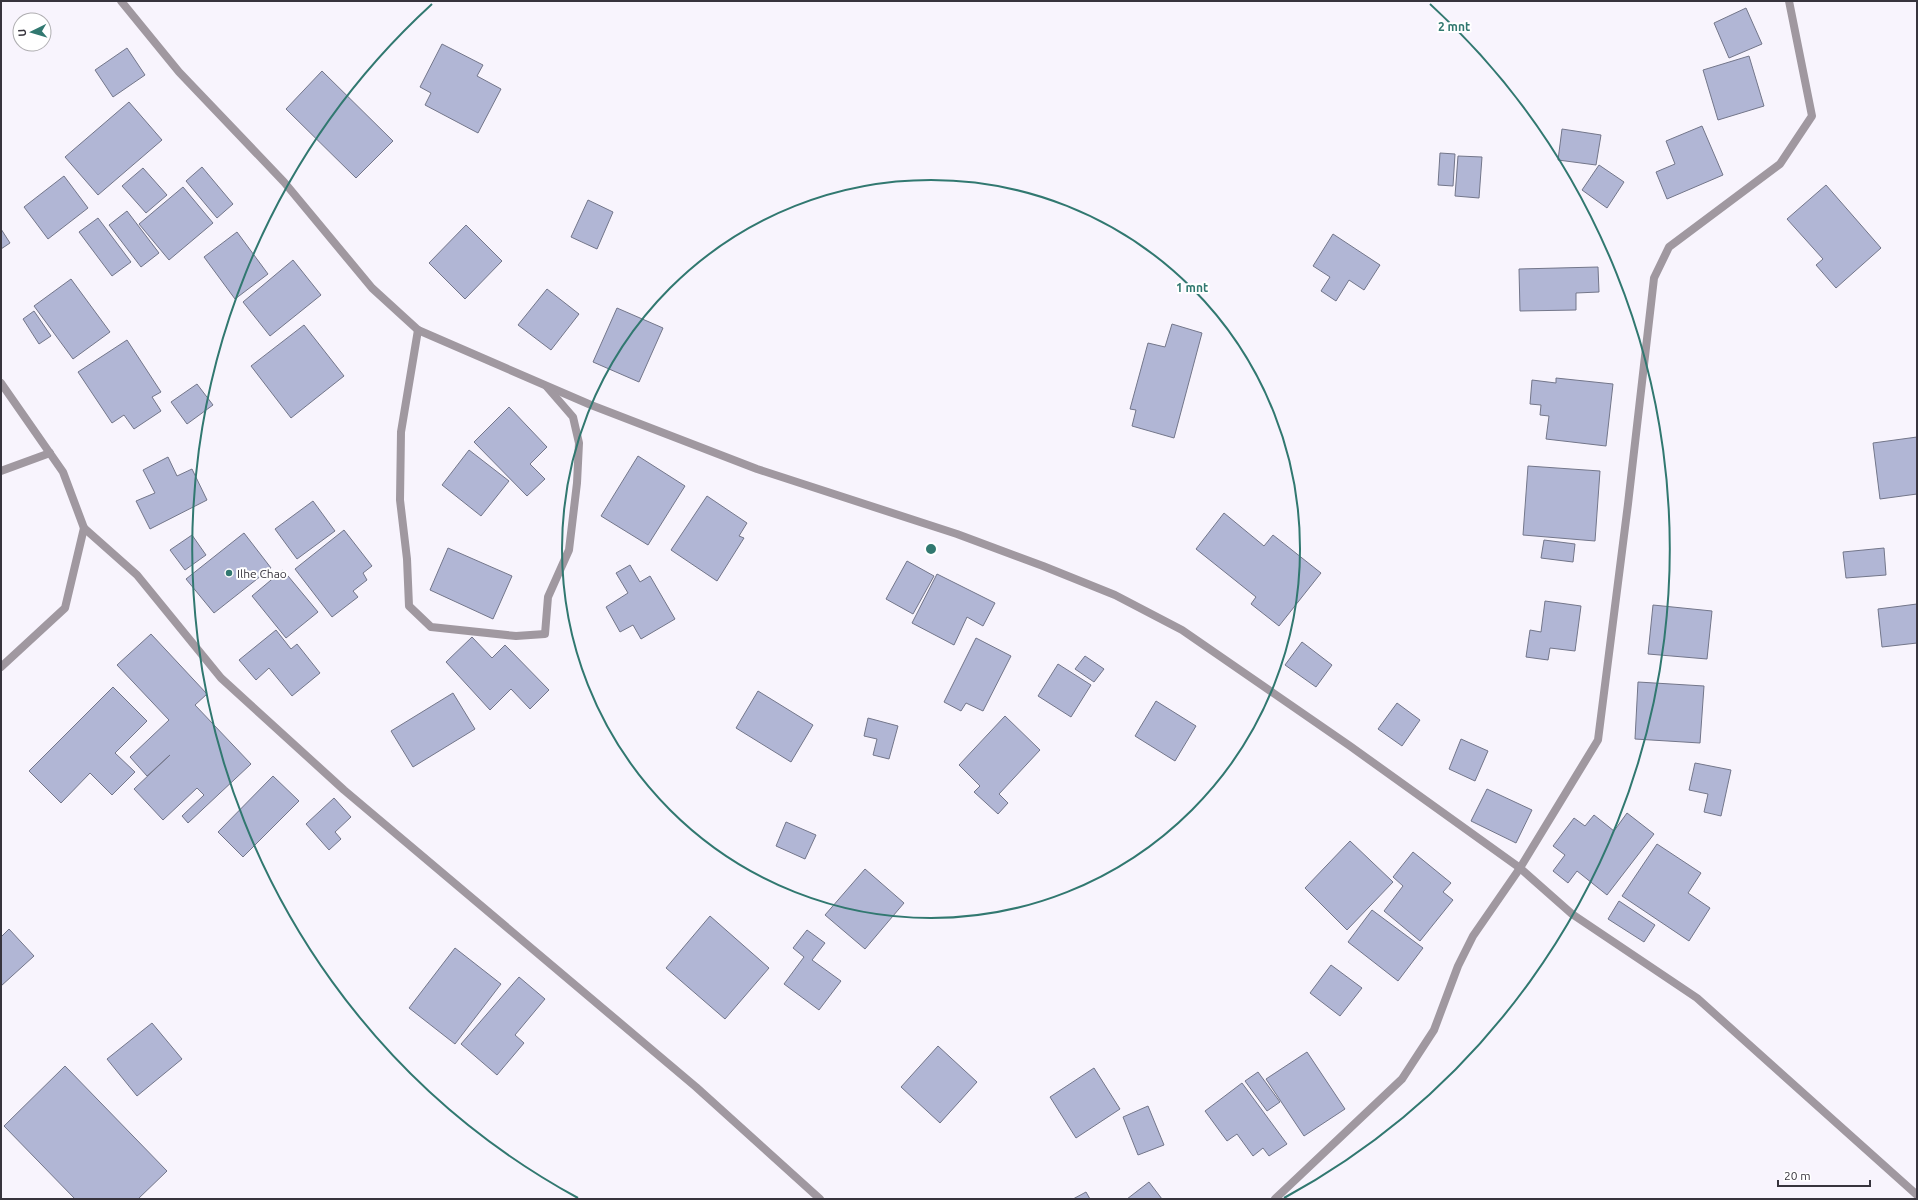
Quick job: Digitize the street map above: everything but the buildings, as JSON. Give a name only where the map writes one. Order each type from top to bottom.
[{"type":"street","points":[[121,1],[179,72],[284,182],[372,288],[418,330],[591,405],[758,469],[957,534],[1115,595],[1182,630],[1350,746],[1520,868],[1572,914],[1697,998],[1917,1195]]},
{"type":"street","points":[[1275,1199],[1402,1079],[1434,1030],[1458,966],[1473,936],[1520,868],[1598,740],[1628,504],[1654,278],[1669,247],[1780,164],[1812,116],[1789,1]]},
{"type":"street","points":[[418,330],[400,432],[400,500],[407,559],[409,606],[431,627],[516,636],[545,634],[548,597],[569,550],[577,483],[579,443],[573,417],[546,385]]},
{"type":"street","points":[[1,383],[63,472],[84,528],[137,575],[221,678],[344,790],[696,1087],[820,1199]]},
{"type":"street","points":[[1,471],[50,453]]},
{"type":"street","points":[[1,667],[65,608],[84,528]]},
{"type":"place","name":"Ilhe Chao","points":[[229,573]]}]
